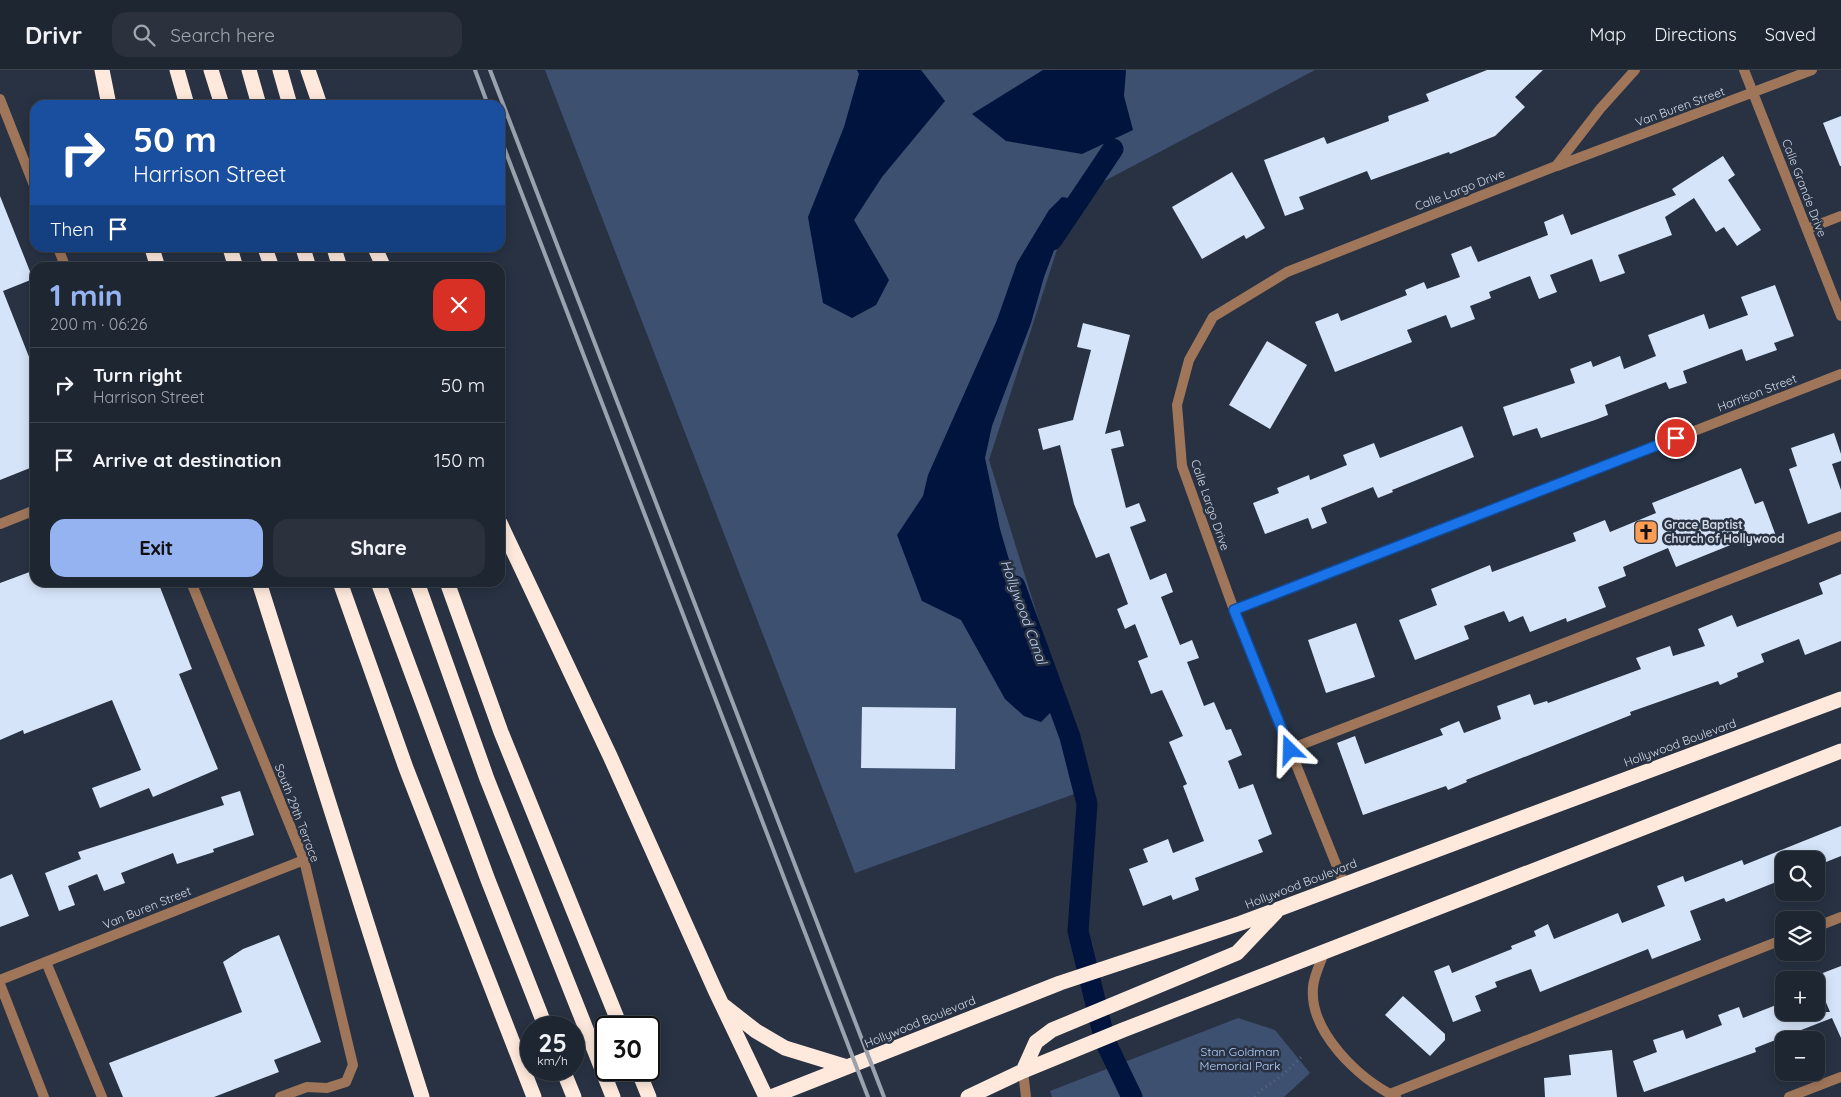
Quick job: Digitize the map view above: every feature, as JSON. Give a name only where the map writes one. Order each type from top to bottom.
[{"type":"highway","points":[[102,70],[108,100]]},
{"type":"highway","points":[[177,70],[186,100]]},
{"type":"highway","points":[[211,70],[220,100]]},
{"type":"highway","points":[[249,70],[258,100]]},
{"type":"highway","points":[[280,70],[289,100]]},
{"type":"highway","points":[[308,70],[318,100]]},
{"type":"highway","points":[[505,534],[606,747],[721,1003],[766,1097]]},
{"type":"highway","points":[[261,587],[422,1097]]},
{"type":"highway","points":[[342,587],[406,768],[534,1097]]},
{"type":"highway","points":[[380,587],[485,871],[541,1016]]},
{"type":"highway","points":[[418,587],[487,779],[610,1091]]},
{"type":"highway","points":[[449,587],[501,732],[616,1016]]},
{"type":"highway","name":"Hollywood Boulevard","points":[[771,1097],[1060,983],[1281,908],[1841,699]]},
{"type":"highway","points":[[968,1097],[1023,1071],[1325,950],[1841,752]]},
{"type":"highway","points":[[1023,1071],[1036,1042],[1052,1030],[1236,953],[1281,908]]},
{"type":"highway","points":[[721,1003],[756,1031],[785,1048],[847,1067]]},
{"type":"highway","points":[[568,1081],[574,1096]]},
{"type":"highway","points":[[643,1081],[649,1097]]},
{"type":"street","points":[[1556,166],[1600,109],[1635,70]]},
{"type":"street","name":"Calle Grande Drive","points":[[1744,70],[1841,316]]},
{"type":"street","name":"Van Buren Street","points":[[1556,166],[1812,70]]},
{"type":"street","points":[[0,99],[30,175]]},
{"type":"street","name":"Calle Largo Drive","points":[[1344,884],[1234,610],[1182,466],[1177,406],[1189,360],[1213,316],[1287,272],[1556,166]]},
{"type":"street","points":[[1807,230],[1841,216]]},
{"type":"street","name":"Harrison Street","points":[[1234,610],[1841,374]]},
{"type":"street","points":[[0,524],[30,512]]},
{"type":"street","points":[[1290,750],[1841,536]]},
{"type":"street","name":"South 29th Terrace","points":[[193,587],[304,860],[353,1065],[346,1082],[327,1088],[307,1087],[280,1097]]},
{"type":"street","name":"Van Buren Street","points":[[0,980],[304,860]]},
{"type":"street","points":[[1825,923],[1841,917]]},
{"type":"street","points":[[1325,950],[1313,987],[1315,1009],[1327,1037],[1353,1065],[1393,1096],[1775,943]]},
{"type":"street","points":[[46,962],[102,1097]]},
{"type":"street","points":[[0,984],[44,1097]]},
{"type":"street","points":[[1023,1071],[1026,1097]]},
{"type":"street","points":[[1789,1097],[1841,1077]]},
{"type":"path","points":[[1255,1097],[1260,1091],[1284,1074],[1301,1057]]},
{"type":"green space","points":[[545,70],[1315,70],[1074,197],[989,460],[1091,788],[855,873]]},
{"type":"green space","name":"Stan Goldman Memorial Park","points":[[1238,1018],[1275,1030],[1310,1073],[1284,1097],[1052,1097],[1050,1091]]},
{"type":"water","points":[[857,70],[921,70],[945,101],[882,177],[854,220],[889,280],[876,305],[852,318],[823,303],[808,217],[844,127],[859,74]]},
{"type":"water","points":[[1043,70],[1126,70],[1124,96],[1133,130],[1082,154],[1006,141],[972,114]]},
{"type":"water","points":[[1062,197],[1068,198],[1071,205],[1044,277],[1031,323],[992,426],[985,458],[1000,529],[1053,710],[1041,722],[1024,716],[1005,699],[961,620],[922,601],[897,535],[923,496],[928,475],[997,320],[1017,263],[1049,210]]},
{"type":"building","points":[[1487,70],[1543,70],[1515,97],[1525,107],[1495,136],[1450,154],[1449,152],[1371,180],[1367,171],[1299,197],[1304,209],[1285,216],[1264,160],[1324,137],[1327,144],[1389,121],[1388,116],[1429,101],[1426,94]]},
{"type":"building","points":[[1841,116],[1841,166],[1840,166],[1823,123]]},
{"type":"building","points":[[1723,156],[1735,175],[1728,180],[1761,230],[1737,246],[1724,227],[1716,232],[1694,198],[1665,217],[1672,235],[1618,255],[1625,273],[1600,282],[1592,259],[1550,275],[1557,292],[1539,299],[1530,276],[1489,292],[1491,298],[1470,306],[1475,319],[1451,328],[1446,315],[1407,330],[1412,342],[1335,372],[1315,322],[1338,313],[1341,321],[1407,295],[1405,290],[1424,282],[1427,289],[1460,277],[1451,254],[1471,246],[1478,262],[1548,235],[1544,222],[1563,214],[1571,235],[1676,195],[1672,189]]},
{"type":"building","points":[[1232,172],[1265,228],[1246,239],[1244,235],[1202,259],[1172,207]]},
{"type":"building","points":[[0,196],[30,271],[30,280],[3,291],[30,359],[30,468],[0,480]]},
{"type":"building","points":[[1775,285],[1794,336],[1774,343],[1777,350],[1746,361],[1742,349],[1683,371],[1687,383],[1669,389],[1666,382],[1605,405],[1608,415],[1595,420],[1541,438],[1537,428],[1513,436],[1503,407],[1575,383],[1570,369],[1591,361],[1593,367],[1620,356],[1624,369],[1656,356],[1648,335],[1704,314],[1709,329],[1748,315],[1741,297]]},
{"type":"building","points":[[1083,323],[1130,335],[1105,434],[1120,430],[1124,446],[1111,449],[1126,508],[1139,503],[1146,521],[1130,527],[1150,580],[1166,573],[1173,592],[1161,597],[1180,645],[1192,640],[1199,658],[1187,662],[1204,706],[1214,702],[1226,730],[1231,729],[1242,755],[1228,761],[1239,789],[1253,784],[1272,834],[1258,840],[1263,852],[1195,878],[1199,890],[1173,900],[1171,895],[1143,906],[1129,869],[1148,862],[1143,849],[1168,839],[1173,853],[1204,841],[1183,786],[1187,784],[1169,742],[1183,736],[1162,690],[1151,694],[1138,661],[1148,657],[1135,624],[1125,629],[1117,609],[1128,604],[1109,553],[1096,558],[1074,504],[1060,445],[1043,450],[1038,429],[1073,420],[1091,350],[1077,347]]},
{"type":"building","points":[[1267,341],[1307,365],[1270,429],[1229,405]]},
{"type":"building","points":[[1462,426],[1474,457],[1392,490],[1393,492],[1378,498],[1373,487],[1321,508],[1327,523],[1312,529],[1308,518],[1265,534],[1253,503],[1279,493],[1277,488],[1309,475],[1310,480],[1347,465],[1343,455],[1374,443],[1380,458]]},
{"type":"building","points":[[1834,433],[1841,454],[1841,461],[1832,464],[1841,490],[1841,512],[1808,524],[1789,469],[1797,466],[1791,448]]},
{"type":"building","points":[[1741,468],[1755,504],[1763,501],[1776,536],[1745,547],[1743,540],[1676,567],[1668,548],[1623,567],[1626,576],[1598,587],[1606,607],[1567,622],[1566,618],[1530,632],[1523,616],[1509,622],[1504,611],[1464,626],[1469,639],[1415,660],[1399,620],[1437,605],[1431,589],[1490,565],[1492,572],[1576,541],[1573,533],[1605,520],[1610,532],[1656,513],[1652,503]]},
{"type":"building","points":[[30,572],[30,587],[160,587],[192,669],[179,674],[218,769],[153,797],[149,788],[100,808],[92,788],[141,770],[112,700],[24,734],[23,730],[0,740],[0,583]]},
{"type":"building","points":[[1841,574],[1841,641],[1805,655],[1799,639],[1761,654],[1764,662],[1737,673],[1738,677],[1720,685],[1718,681],[1630,712],[1631,715],[1466,780],[1467,782],[1448,790],[1446,786],[1363,815],[1337,743],[1355,736],[1365,764],[1443,735],[1440,729],[1459,721],[1464,733],[1501,719],[1497,706],[1530,694],[1534,705],[1547,701],[1548,703],[1641,669],[1636,658],[1670,646],[1673,656],[1705,646],[1698,629],[1732,615],[1737,627],[1823,594],[1819,583]]},
{"type":"building","points":[[1356,623],[1375,677],[1326,693],[1308,640]]},
{"type":"building","points":[[862,707],[956,708],[955,769],[861,768]]},
{"type":"building","points":[[240,791],[254,835],[213,849],[214,852],[177,864],[173,853],[121,873],[125,883],[104,891],[97,874],[68,886],[75,905],[59,911],[45,873],[81,859],[78,852],[224,805],[221,797]]},
{"type":"building","points":[[1841,826],[1841,856],[1825,862],[1825,851],[1779,851]]},
{"type":"building","points":[[1775,853],[1775,883],[1726,902],[1724,898],[1690,911],[1701,940],[1652,959],[1648,949],[1540,992],[1531,969],[1495,982],[1497,987],[1475,996],[1481,1011],[1453,1022],[1434,971],[1449,965],[1452,973],[1512,949],[1511,946],[1536,936],[1534,931],[1548,924],[1554,939],[1618,913],[1622,923],[1665,906],[1657,886],[1683,876],[1685,882],[1742,860],[1744,865]]},
{"type":"building","points":[[12,874],[29,916],[0,927],[0,879]]},
{"type":"building","points":[[279,935],[321,1042],[274,1060],[279,1072],[214,1097],[123,1097],[109,1063],[242,1012],[223,962],[243,949]]},
{"type":"building","points":[[1841,966],[1841,1038],[1832,1018],[1825,1021],[1825,1012],[1830,1012],[1825,1000],[1825,972]]},
{"type":"building","points":[[1403,996],[1445,1034],[1445,1040],[1430,1056],[1385,1015]]},
{"type":"building","points":[[1775,1006],[1775,1021],[1824,1021],[1799,1031],[1775,1031],[1775,1040],[1755,1048],[1756,1052],[1644,1092],[1633,1061],[1657,1052],[1653,1040],[1683,1030],[1686,1039],[1722,1025],[1718,1015],[1739,1007],[1743,1018]]},
{"type":"building","points":[[1612,1050],[1617,1097],[1545,1097],[1544,1078],[1571,1075],[1569,1055]]},
{"type":"waterway","name":"Hollywood Canal","points":[[1052,240],[1113,149]]},
{"type":"waterway","name":"Hollywood Canal","points":[[1015,586],[1070,737],[1087,804],[1078,931],[1105,1041],[1132,1097]]},
{"type":"railway","points":[[475,70],[486,100]]},
{"type":"railway","points":[[490,70],[502,100]]},
{"type":"railway","points":[[505,109],[884,1097]]},
{"type":"railway","points":[[505,150],[868,1097]]},
{"type":"place","name":"Grace Baptist Church of Hollywood","points":[[1646,532]]},
{"type":"route","points":[[1290,750],[1234,610],[1676,438]]}]
